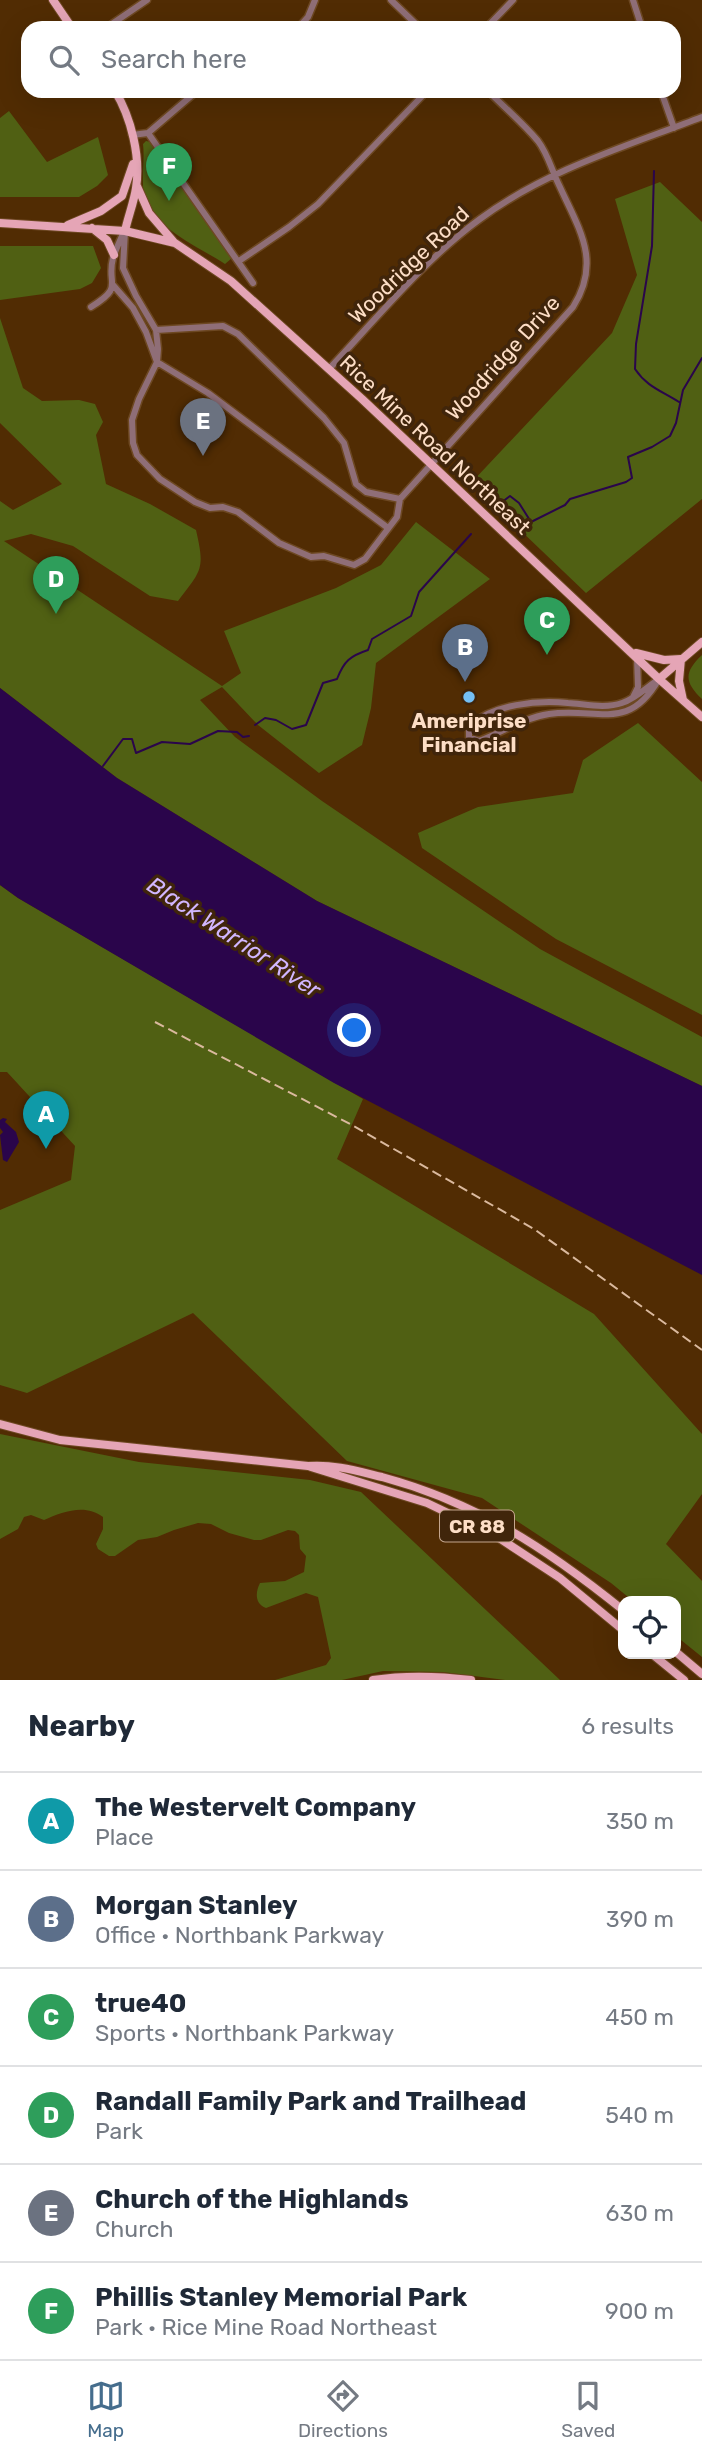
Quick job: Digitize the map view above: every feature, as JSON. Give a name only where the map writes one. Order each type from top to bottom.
[{"type":"main road","points":[[53,0],[67,21]]},
{"type":"main road","points":[[118,98],[128,117],[135,154],[136,186],[125,231]]},
{"type":"main road","points":[[67,226],[101,211],[122,195],[135,154]]},
{"type":"main road","points":[[136,186],[149,214],[175,243]]},
{"type":"main road","name":"Rice Mine Road Northeast","points":[[0,223],[125,231],[175,243],[231,281],[431,463],[702,717]]},
{"type":"main road","points":[[92,228],[107,240],[114,255]]},
{"type":"main road","points":[[659,679],[702,642]]},
{"type":"main road","points":[[634,655],[681,659]]},
{"type":"main road","points":[[681,659],[679,681],[683,700]]},
{"type":"main road","name":"CR 88","points":[[0,1424],[60,1440],[308,1466],[326,1464],[401,1482],[458,1503],[512,1530],[548,1553],[618,1606]]},
{"type":"main road","name":"CR 88","points":[[308,1466],[427,1503],[496,1536],[560,1578],[618,1626]]},
{"type":"main road","points":[[681,1656],[702,1674]]},
{"type":"main road","points":[[658,1659],[684,1680]]},
{"type":"main road","points":[[373,1680],[431,1676],[471,1680]]},
{"type":"street","points":[[116,21],[147,0]]},
{"type":"street","points":[[305,21],[315,0]]},
{"type":"street","points":[[391,0],[413,21]]},
{"type":"street","points":[[493,21],[513,0]]},
{"type":"street","points":[[633,0],[640,21]]},
{"type":"street","points":[[132,135],[148,133],[189,98]]},
{"type":"street","points":[[239,261],[318,204],[420,98]]},
{"type":"street","name":"Woodridge Drive","points":[[158,362],[139,399],[132,420],[133,443],[147,467],[179,493],[210,508],[223,507],[238,512],[279,543],[311,557],[334,558],[354,565],[365,559],[397,517],[400,499],[563,320],[581,294],[587,272],[586,249],[554,175],[539,142],[495,98]]},
{"type":"street","points":[[663,98],[674,128]]},
{"type":"street","name":"Woodridge Road","points":[[329,369],[462,232],[498,206],[554,175],[702,117]]},
{"type":"street","points":[[148,133],[253,283]]},
{"type":"street","points":[[91,307],[105,299],[113,285],[112,260],[125,231]]},
{"type":"street","points":[[125,231],[123,268],[156,330],[158,362]]},
{"type":"street","points":[[113,285],[132,308],[146,332],[158,362],[208,393],[388,528]]},
{"type":"street","points":[[156,330],[223,326],[238,334],[324,418],[344,443],[356,484],[366,492],[400,499]]},
{"type":"street","points":[[632,698],[638,687],[634,655]]},
{"type":"street","points":[[659,679],[649,697],[638,705],[614,714],[548,714],[513,724],[479,741],[469,737],[470,726],[475,721],[512,707],[553,702],[612,705],[632,698],[659,679]]},
{"type":"green space","points":[[9,111],[47,162],[98,137],[108,175],[97,186],[79,197],[0,197],[0,118]]},
{"type":"green space","points":[[146,141],[151,142],[232,258],[225,264],[177,235],[148,206],[143,182],[143,144]]},
{"type":"green space","points":[[660,182],[702,222],[702,499],[586,593],[471,483],[612,333],[637,275],[615,199]]},
{"type":"green space","points":[[0,246],[93,246],[101,268],[92,283],[80,289],[0,300]]},
{"type":"green space","points":[[0,318],[23,388],[42,401],[79,400],[95,404],[103,422],[96,435],[106,484],[150,504],[196,530],[201,561],[197,575],[178,601],[150,596],[73,546],[31,534],[4,541],[222,686],[241,673],[224,631],[336,588],[381,565],[416,522],[490,579],[376,663],[371,708],[362,745],[319,773],[258,725],[222,687],[200,700],[235,737],[322,801],[540,949],[702,1037],[702,1086],[317,901],[117,778],[0,688],[0,501],[13,510],[62,484],[0,423]]},
{"type":"green space","points":[[702,655],[702,699],[688,677]]},
{"type":"green space","points":[[638,723],[702,782],[702,1015],[556,939],[422,848],[418,833],[478,807],[573,793],[583,760]]},
{"type":"green space","points":[[0,885],[363,1099],[337,1159],[594,1314],[702,1434],[702,1494],[666,1544],[702,1581],[702,1657],[681,1640],[681,1596],[627,1596],[482,1498],[347,1461],[193,1313],[27,1393],[0,1385],[0,1210],[71,1180],[75,1146],[7,1072],[0,1072]]},
{"type":"green space","points":[[0,1434],[139,1462],[310,1480],[361,1492],[560,1680],[505,1680],[443,1672],[383,1671],[342,1680],[275,1680],[326,1665],[331,1658],[318,1597],[306,1593],[266,1608],[257,1598],[260,1583],[285,1581],[304,1572],[306,1556],[300,1549],[299,1535],[295,1531],[288,1530],[254,1540],[229,1533],[211,1524],[198,1523],[157,1537],[138,1540],[115,1556],[109,1556],[98,1549],[96,1544],[103,1529],[103,1517],[89,1510],[81,1510],[44,1520],[31,1515],[24,1517],[18,1529],[0,1539]]},
{"type":"water","name":"Black Warrior River","points":[[0,688],[117,778],[317,901],[702,1086],[702,1275],[334,1083],[0,885]]},
{"type":"water","points":[[7,1119],[5,1122],[16,1132],[19,1142],[7,1162],[3,1160],[0,1135],[3,1132],[0,1120]]},
{"type":"waterway","points":[[654,171],[652,246],[636,344],[635,369],[650,384],[679,402]]},
{"type":"waterway","points":[[498,505],[510,496],[519,503],[531,522],[565,505],[570,499],[632,478],[628,457],[670,436],[676,423],[683,390],[702,358]]},
{"type":"waterway","points":[[255,725],[265,718],[276,720],[292,729],[306,725],[323,683],[337,679],[348,660],[368,650],[372,639],[411,616],[419,592],[471,534]]},
{"type":"waterway","points":[[103,766],[123,739],[132,739],[136,753],[162,742],[190,744],[218,731],[249,736]]},
{"type":"railway","points":[[155,1022],[350,1124],[534,1229],[702,1350]]},
{"type":"place","name":"Phillis Stanley Memorial Park","points":[[169,201]]},
{"type":"place","name":"Church of the Highlands","points":[[203,456]]},
{"type":"place","name":"Randall Family Park and Trailhead","points":[[56,614]]},
{"type":"place","name":"true40","points":[[547,655]]},
{"type":"place","name":"Morgan Stanley","points":[[465,682]]},
{"type":"place","name":"Ameriprise Financial","points":[[469,697]]},
{"type":"place","name":"The Westervelt Company","points":[[46,1149]]}]
